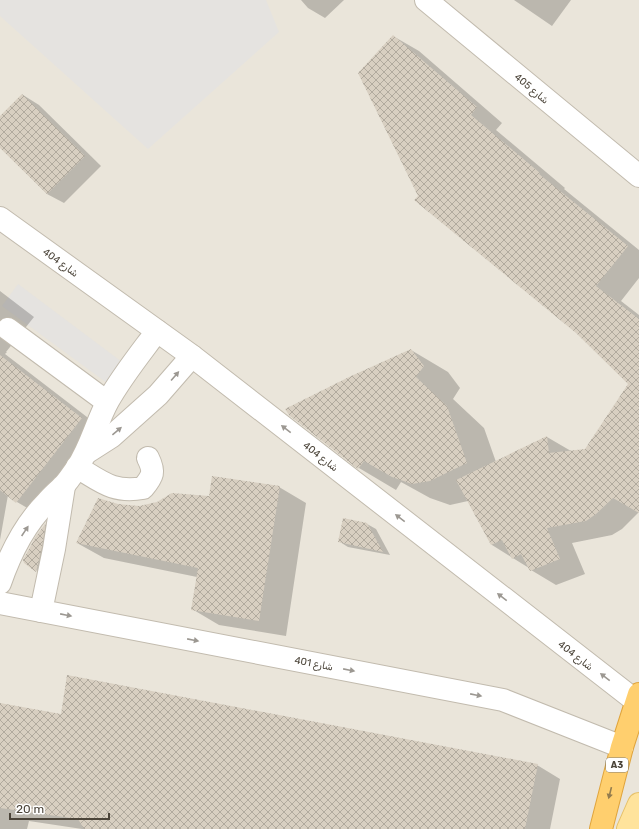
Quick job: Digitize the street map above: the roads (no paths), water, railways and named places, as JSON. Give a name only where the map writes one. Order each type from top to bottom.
[{"type":"highway","name":"A3","points":[[602,829],[622,747],[637,698]]},
{"type":"main road","points":[[628,829],[639,804]]},
{"type":"street","name":"شارع 405","points":[[426,0],[639,176]]},
{"type":"street","name":"شارع 404","points":[[0,218],[192,356],[637,698]]},
{"type":"street","points":[[8,329],[107,402]]},
{"type":"street","points":[[0,583],[6,566],[20,539],[46,502],[64,486],[82,460],[107,402],[129,368],[157,331]]},
{"type":"street","points":[[82,460],[111,437],[158,395],[192,356]]},
{"type":"street","points":[[82,460],[106,484],[116,489],[130,490],[143,488],[151,478],[153,468],[148,458]]},
{"type":"street","points":[[41,611],[54,549],[64,486]]},
{"type":"street","name":"شارع 401","points":[[0,603],[502,700],[622,747]]}]
